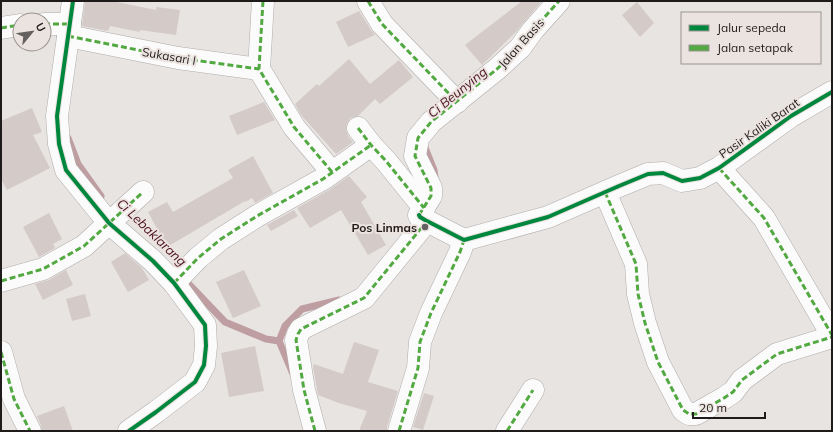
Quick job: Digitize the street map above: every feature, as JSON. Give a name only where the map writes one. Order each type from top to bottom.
[{"type":"street","points":[[73,1],[72,34],[57,116],[59,144],[66,170],[153,261],[180,278],[205,325],[206,346],[204,365],[195,382],[129,431]]},
{"type":"street","points":[[263,1],[258,69],[294,127],[332,172]]},
{"type":"street","points":[[368,1],[382,24],[457,102]]},
{"type":"street","name":"Jalan Basis","points":[[315,431],[304,390],[299,351],[296,340],[298,334],[301,329],[364,298],[424,216],[431,196],[431,188],[415,156],[418,138],[431,122],[497,69],[520,48],[533,30],[559,1]]},
{"type":"street","points":[[1,28],[12,26]]},
{"type":"street","name":"Sukasari I","points":[[52,27],[72,34],[178,58],[258,69]]},
{"type":"street","name":"Pasir Kaliki Barat","points":[[464,240],[548,217],[648,174],[663,173],[682,180],[700,178],[719,168],[791,116],[832,92]]},
{"type":"street","points":[[180,278],[198,258],[221,239],[256,216],[323,180],[364,137],[386,161],[424,216],[464,240],[420,342],[418,368],[399,431]]},
{"type":"street","points":[[605,192],[636,264],[638,294],[645,323],[658,362],[683,410],[689,414],[696,414],[733,392],[742,380],[778,354],[832,336],[764,218],[719,168]]},
{"type":"street","points":[[1,281],[43,269],[84,246],[143,192]]},
{"type":"street","points":[[1,352],[14,399],[30,431]]},
{"type":"street","points":[[507,431],[533,390]]},
{"type":"building","points":[[85,1],[112,1],[156,10],[156,7],[180,10],[176,35],[140,30],[140,32],[110,26],[108,31],[82,26]]},
{"type":"building","points":[[522,1],[542,1],[516,32],[482,65],[465,45]]},
{"type":"building","points":[[637,2],[654,23],[640,37],[622,15]]},
{"type":"building","points":[[359,11],[375,35],[348,47],[336,22]]},
{"type":"building","points":[[349,59],[370,84],[399,60],[413,77],[380,104],[375,99],[358,116],[350,118],[346,129],[348,136],[353,142],[336,154],[301,115],[295,104],[317,84],[319,86]]},
{"type":"building","points":[[264,102],[275,120],[237,135],[229,116]]},
{"type":"building","points":[[32,108],[42,132],[33,135],[50,168],[7,190],[1,179],[1,121]]},
{"type":"building","points":[[253,156],[273,193],[255,203],[252,198],[245,201],[167,247],[148,212],[167,202],[173,212],[233,178],[228,170]]},
{"type":"building","points":[[349,176],[367,197],[361,202],[386,245],[368,255],[341,210],[310,228],[297,208],[329,190]]},
{"type":"building","points":[[294,210],[298,216],[271,231],[267,225]]},
{"type":"building","points":[[49,213],[62,239],[53,244],[55,248],[39,257],[23,227]]},
{"type":"building","points":[[125,253],[142,268],[149,280],[128,292],[111,262]]},
{"type":"building","points":[[66,270],[73,285],[43,300],[35,284],[49,280]]},
{"type":"building","points":[[244,270],[261,306],[233,318],[216,282]]},
{"type":"building","points":[[85,294],[91,316],[72,321],[66,299]]},
{"type":"building","points":[[354,342],[379,350],[368,382],[398,391],[387,431],[359,431],[367,411],[318,395],[313,367],[314,364],[343,374]]},
{"type":"building","points":[[255,346],[264,391],[229,397],[221,353]]},
{"type":"building","points":[[424,393],[434,396],[423,430],[413,427]]},
{"type":"building","points":[[64,406],[73,431],[42,431],[37,416]]},
{"type":"waterway","name":"Ci Lebaklarang","points":[[68,138],[78,164],[101,196]]},
{"type":"waterway","name":"Ci Beunying","points":[[424,143],[434,170],[435,178]]},
{"type":"waterway","name":"Ci Lebaklarang","points":[[183,278],[225,322],[266,339],[279,341]]},
{"type":"waterway","name":"Ci Beunying","points":[[293,374],[279,341],[285,326],[302,309],[339,300]]},
{"type":"marked path","points":[[263,1],[259,69],[294,127],[332,172]]},
{"type":"marked path","points":[[368,1],[382,24],[457,102]]},
{"type":"marked path","points":[[419,215],[431,196],[431,188],[415,156],[418,138],[431,122],[497,69],[520,48],[533,30],[559,1]]},
{"type":"marked path","points":[[52,24],[70,24]]},
{"type":"marked path","points":[[1,28],[12,26]]},
{"type":"marked path","points":[[68,36],[178,58],[259,69]]},
{"type":"marked path","points":[[358,128],[424,208]]},
{"type":"marked path","points":[[174,283],[198,258],[221,239],[257,216],[323,179],[371,145]]},
{"type":"marked path","points":[[719,168],[764,218],[832,335]]},
{"type":"marked path","points":[[1,281],[43,269],[84,246],[143,192]]},
{"type":"marked path","points":[[605,192],[636,264],[638,294],[645,323],[658,362],[683,410],[689,414],[696,414],[733,392],[742,380],[777,354],[832,337]]},
{"type":"marked path","points":[[315,431],[304,390],[296,340],[298,334],[301,329],[364,298],[427,221]]},
{"type":"marked path","points":[[399,431],[418,368],[420,342],[431,313],[460,252],[464,240]]},
{"type":"marked path","points":[[1,352],[14,399],[30,431]]},
{"type":"marked path","points":[[507,431],[533,390]]},
{"type":"cycle path","points":[[73,1],[57,116],[59,144],[66,170],[109,223],[153,261],[174,283],[205,325],[206,346],[204,365],[195,382],[129,431]]},
{"type":"cycle path","points":[[419,215],[425,220],[464,240],[548,217],[648,174],[663,173],[682,181],[700,178],[719,168],[791,116],[832,92]]},
{"type":"place","name":"Pos Linmas","points":[[425,227]]}]
